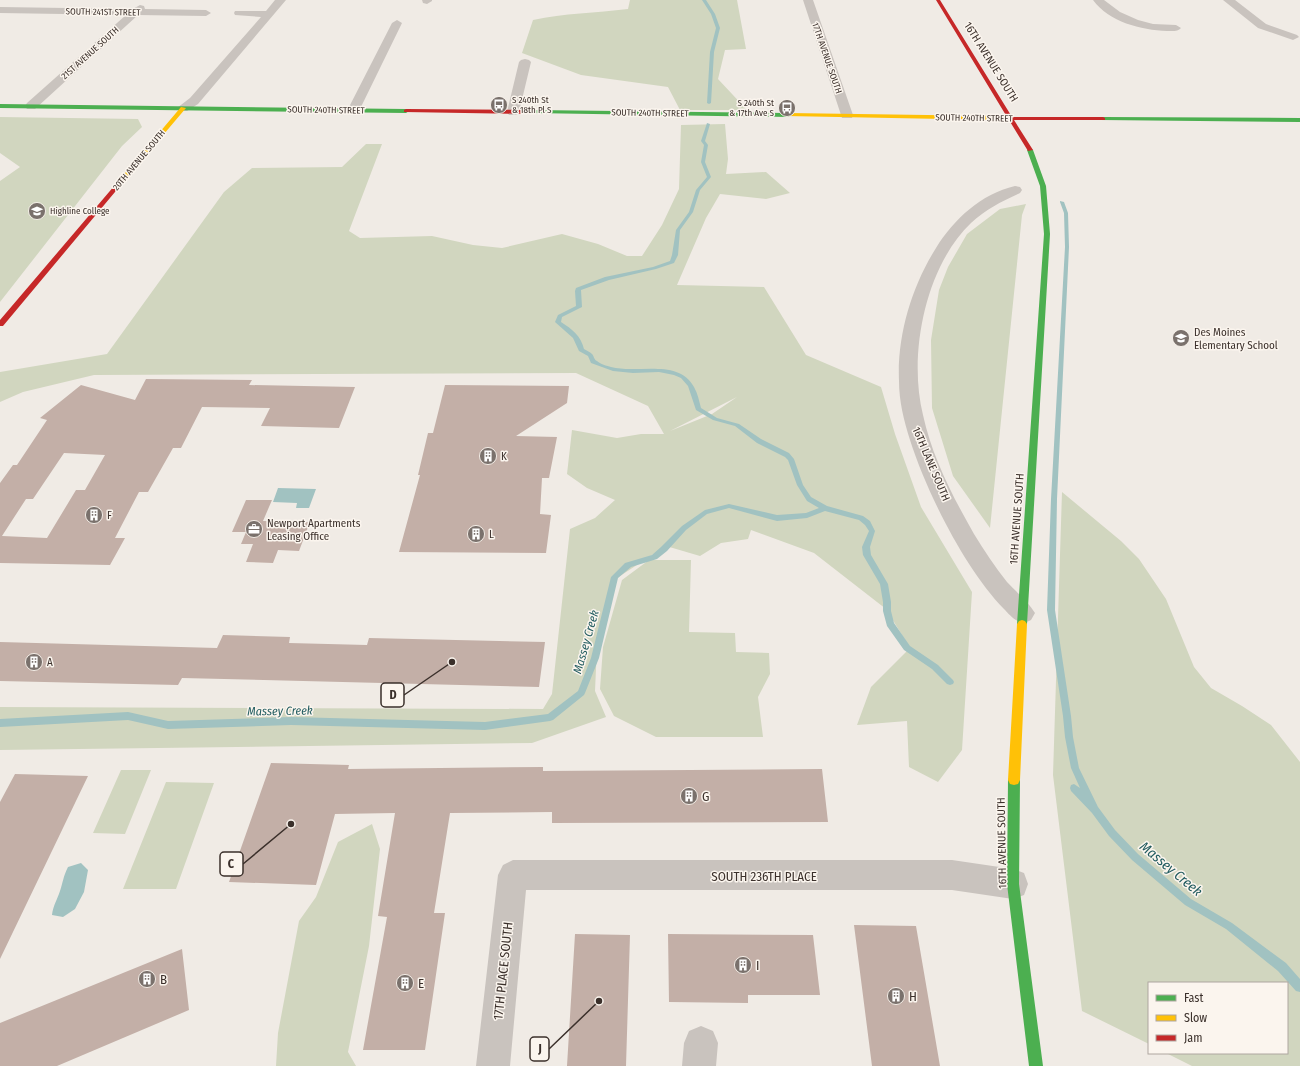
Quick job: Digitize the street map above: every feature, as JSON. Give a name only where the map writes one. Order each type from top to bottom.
[{"type":"main road","name":"16TH AVENUE SOUTH","points":[[938,0],[1012,118],[1031,152],[1043,186],[1046,219],[1013,798],[1013,884],[1036,1066]]},
{"type":"main road","name":"SOUTH 240TH STREET","points":[[0,106],[1300,120]]},
{"type":"main road","name":"20TH AVENUE SOUTH","points":[[0,324],[183,108]]},
{"type":"street","points":[[0,9],[12,0]]},
{"type":"street","name":"21ST AVENUE SOUTH","points":[[31,106],[148,0]]},
{"type":"street","name":"20TH AVENUE SOUTH","points":[[183,108],[194,101],[281,0]]},
{"type":"street","name":"17TH AVENUE SOUTH","points":[[808,0],[847,115]]},
{"type":"street","points":[[1098,0],[1114,14],[1132,23],[1151,27],[1176,28]]},
{"type":"street","points":[[1228,0],[1262,26],[1293,37]]},
{"type":"street","name":"SOUTH 241ST STREET","points":[[0,9],[206,13]]},
{"type":"street","points":[[239,14],[268,14]]},
{"type":"street","points":[[353,111],[397,23]]},
{"type":"street","points":[[513,112],[525,62]]},
{"type":"street","name":"16TH LANE SOUTH","points":[[1015,190],[987,203],[964,223],[951,238],[934,264],[918,304],[909,352],[908,380],[910,406],[914,423],[920,442],[941,490],[984,568],[995,583],[1023,613]]},
{"type":"street","name":"SOUTH 236TH PLACE","points":[[513,875],[846,876],[952,874],[1013,884]]},
{"type":"street","name":"17TH PLACE SOUTH","points":[[494,1066],[513,875]]},
{"type":"green space","points":[[630,0],[737,0],[746,49],[725,50],[718,79],[747,110],[680,110],[668,87],[581,75],[522,53],[533,20],[568,14],[628,9]]},
{"type":"green space","name":"Highline College","points":[[0,117],[138,119],[142,127],[122,146],[0,302],[0,181],[20,167],[0,153]]},
{"type":"green space","points":[[725,124],[728,159],[726,174],[766,172],[790,193],[766,199],[720,194],[706,218],[677,285],[764,287],[806,355],[881,387],[895,434],[921,507],[972,592],[962,750],[938,782],[909,767],[907,721],[857,725],[871,687],[910,648],[886,609],[814,553],[751,530],[748,539],[721,543],[700,556],[666,546],[617,578],[597,646],[595,691],[606,717],[532,743],[0,750],[0,707],[543,709],[552,694],[570,529],[595,518],[615,500],[587,488],[567,474],[572,430],[617,438],[641,434],[664,434],[648,406],[576,373],[94,375],[23,392],[0,402],[0,372],[107,354],[224,192],[252,168],[342,167],[366,144],[382,144],[349,231],[360,238],[432,236],[473,245],[502,248],[562,234],[598,244],[627,256],[642,256],[662,225],[679,189],[681,125]],"holes":[[[737,397],[712,414],[670,431]]]},
{"type":"green space","points":[[1026,204],[1022,215],[990,528],[953,476],[932,408],[931,340],[939,290],[948,267],[967,234],[1000,209]]},
{"type":"green space","points":[[1062,492],[1121,541],[1139,559],[1166,599],[1194,667],[1211,688],[1271,725],[1300,762],[1300,1066],[1192,1066],[1168,1054],[1288,1054],[1288,982],[1148,982],[1148,1044],[1082,1011],[1053,775]]},
{"type":"green space","points":[[649,560],[691,560],[689,632],[735,633],[736,652],[769,653],[770,674],[758,697],[763,737],[656,737],[614,716],[600,689],[603,647],[622,580]]},
{"type":"green space","points":[[121,770],[151,770],[125,834],[93,833]]},
{"type":"green space","points":[[166,782],[214,783],[176,889],[123,889]]},
{"type":"green space","points":[[372,824],[380,849],[369,946],[348,1052],[356,1066],[276,1066],[278,1033],[299,921],[316,897],[338,842]]},
{"type":"water","points":[[278,488],[316,489],[309,508],[296,508],[297,503],[273,502]]},
{"type":"water","points":[[81,863],[88,870],[84,892],[75,909],[63,917],[52,915],[68,867]]},
{"type":"building","points":[[146,379],[252,380],[249,385],[355,387],[339,428],[261,426],[270,408],[202,407],[181,448],[173,448],[148,492],[139,492],[115,538],[125,538],[110,565],[0,563],[0,483],[13,465],[17,465],[47,420],[40,418],[81,385],[135,400]],"holes":[[[64,453],[105,455],[85,490],[76,490],[47,538],[2,536],[26,499],[33,499]]]},
{"type":"building","points":[[445,385],[569,386],[567,403],[516,436],[557,437],[549,478],[542,478],[540,514],[551,515],[546,553],[399,552],[420,475],[418,475],[428,433],[433,433]]},
{"type":"building","name":"Newport Apartments Leasing Office","points":[[246,500],[272,500],[263,521],[310,522],[299,551],[278,550],[273,563],[246,562],[253,544],[241,544],[246,532],[232,532]]},
{"type":"building","points":[[223,635],[290,637],[289,643],[367,645],[369,638],[545,642],[539,687],[182,678],[178,685],[0,681],[0,642],[217,648]]},
{"type":"building","points":[[271,763],[349,765],[348,769],[543,767],[543,771],[822,769],[828,822],[552,823],[552,812],[450,813],[434,913],[445,913],[425,1050],[363,1050],[387,917],[378,916],[395,813],[335,814],[316,885],[229,882]]},
{"type":"building","points":[[15,774],[88,776],[0,959],[0,802]]},
{"type":"building","name":"H","points":[[854,925],[916,926],[940,1066],[872,1066]]},
{"type":"building","points":[[575,934],[630,935],[626,1066],[567,1066]]},
{"type":"building","name":"I","points":[[668,934],[813,935],[820,995],[748,995],[748,1003],[669,1002]]},
{"type":"building","name":"B","points":[[182,949],[189,1010],[57,1066],[0,1066],[0,1023]]},
{"type":"waterway","points":[[704,0],[713,14],[718,28],[712,52],[709,103]]},
{"type":"waterway","points":[[708,124],[703,141],[706,145],[703,162],[709,177],[698,190],[691,212],[678,230],[675,255],[672,262],[654,268],[607,278],[578,289],[580,302],[579,307],[560,316],[558,322],[573,333],[578,340],[581,350],[590,355],[593,362],[597,364],[625,371],[668,371],[683,377],[693,389],[698,409],[715,419],[737,425],[759,441],[787,455],[791,459],[800,485],[809,499],[825,508]]},
{"type":"waterway","points":[[1062,202],[1066,213],[1067,247],[1054,499],[1051,610],[1069,737],[1075,768],[1095,810]]},
{"type":"waterway","name":"Massey Creek","points":[[0,723],[128,716],[168,725],[291,721],[485,726],[550,717],[581,693],[595,658],[615,577],[628,565],[654,557],[684,528],[705,512],[729,506],[777,518],[807,515],[825,508]]},
{"type":"waterway","name":"Massey Creek","points":[[825,508],[861,518],[868,523],[872,531],[866,547],[867,555],[884,584],[890,624],[907,648],[935,667],[950,682]]},
{"type":"waterway","name":"Massey Creek","points":[[1074,788],[1095,810]]},
{"type":"waterway","name":"Massey Creek","points":[[1095,810],[1112,833],[1135,857],[1188,902],[1229,926],[1282,967],[1300,987]]},
{"type":"traffic: fast","points":[[0,106],[406,111]]},
{"type":"traffic: fast","points":[[533,112],[788,115]]},
{"type":"traffic: fast","points":[[1103,119],[1300,120]]},
{"type":"traffic: fast","points":[[1022,624],[1047,234],[1043,186],[1030,150]]},
{"type":"traffic: fast","points":[[1014,780],[1013,884],[1036,1066]]},
{"type":"traffic: slow","points":[[117,186],[183,108]]},
{"type":"traffic: slow","points":[[788,115],[997,118]]},
{"type":"traffic: slow","points":[[1014,780],[1022,624]]},
{"type":"traffic: jam","points":[[938,0],[1030,150]]},
{"type":"traffic: jam","points":[[406,111],[533,112]]},
{"type":"traffic: jam","points":[[997,118],[1103,119]]},
{"type":"traffic: jam","points":[[0,324],[117,186]]},
{"type":"place","name":"S 240th St & 18th Pl S","points":[[499,105]]},
{"type":"place","name":"S 240th St & 17th Ave S","points":[[787,108]]},
{"type":"place","name":"Highline College","points":[[37,211]]},
{"type":"place","name":"Des Moines Elementary School","points":[[1181,338]]},
{"type":"place","name":"K","points":[[488,456]]},
{"type":"place","name":"F","points":[[94,515]]},
{"type":"place","name":"Newport Apartments Leasing Office","points":[[254,529]]},
{"type":"place","name":"L","points":[[476,534]]},
{"type":"place","name":"A","points":[[34,662]]},
{"type":"place","name":"D","points":[[452,662]]},
{"type":"place","name":"G","points":[[689,796]]},
{"type":"place","name":"C","points":[[291,824]]},
{"type":"place","name":"I","points":[[743,965]]},
{"type":"place","name":"B","points":[[147,979]]},
{"type":"place","name":"E","points":[[405,983]]},
{"type":"place","name":"H","points":[[896,996]]},
{"type":"place","name":"J","points":[[599,1001]]}]
